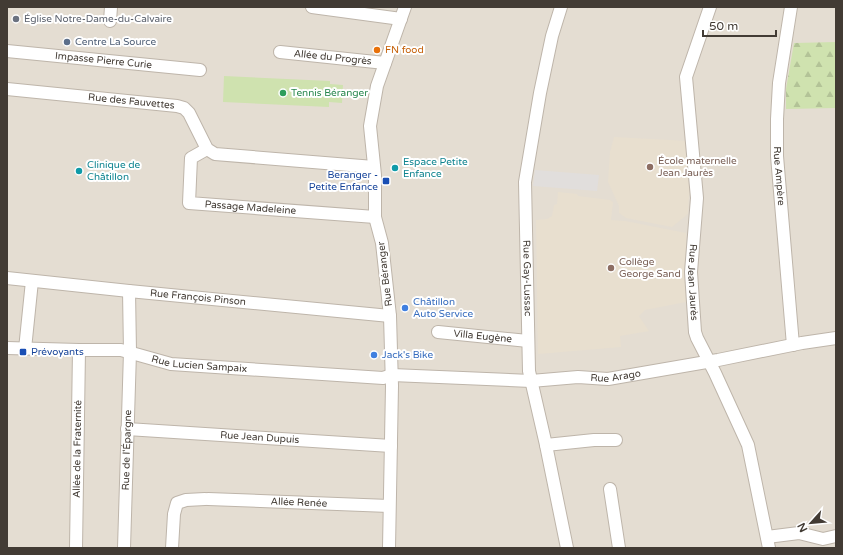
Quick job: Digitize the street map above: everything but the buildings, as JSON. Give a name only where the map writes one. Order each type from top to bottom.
[{"type":"street","points":[[110,21],[111,7]]},
{"type":"street","points":[[312,7],[401,19]]},
{"type":"street","name":"Rue Béranger","points":[[389,548],[392,375],[390,316],[382,243],[375,217],[374,167],[370,126],[377,86],[405,7]]},
{"type":"street","name":"Rue Gay-Lussac","points":[[561,7],[552,36],[540,93],[525,182],[529,371],[567,548]]},
{"type":"street","name":"Rue Jean Jaurès","points":[[710,7],[686,77],[697,198],[691,272],[695,332],[748,445],[768,542]]},
{"type":"street","name":"Rue Ampère","points":[[791,7],[779,83],[777,156],[793,345]]},
{"type":"street","name":"Impasse Pierre Curie","points":[[7,51],[200,70]]},
{"type":"street","name":"Allée du Progrès","points":[[280,52],[385,63]]},
{"type":"street","name":"Rue des Fauvettes","points":[[7,89],[177,106],[184,108],[208,149]]},
{"type":"street","points":[[208,149],[215,154],[374,167]]},
{"type":"street","name":"Passage Madeleine","points":[[208,149],[191,158],[189,203],[375,217]]},
{"type":"street","name":"Rue François Pinson","points":[[7,278],[130,292],[390,316]]},
{"type":"street","points":[[25,349],[32,281]]},
{"type":"street","name":"Rue de l'Épargne","points":[[124,548],[130,352],[130,292]]},
{"type":"street","name":"Villa Eugène","points":[[438,332],[528,341]]},
{"type":"street","name":"Rue Arago","points":[[392,375],[531,381],[578,377],[608,379],[836,338]]},
{"type":"street","name":"Rue Lucien Sampaix","points":[[7,348],[121,350],[171,364],[383,378],[392,375]]},
{"type":"street","name":"Allée de la Fraternité","points":[[76,548],[79,350]]},
{"type":"street","name":"Rue Jean Dupuis","points":[[127,429],[391,446]]},
{"type":"street","points":[[546,445],[594,440],[616,440]]},
{"type":"street","points":[[610,489],[619,548]]},
{"type":"street","name":"Allée Renée","points":[[172,548],[174,514],[177,503],[186,500],[207,499],[389,506]]},
{"type":"street","points":[[768,542],[799,533],[823,539],[836,536]]},
{"type":"shaded area","points":[[7,7],[836,7],[836,548],[7,548]]},
{"type":"shaded area","name":"École maternelle Jean Jaurès","points":[[614,137],[688,141],[693,193],[689,195],[688,214],[672,227],[626,218],[619,213],[619,206],[608,182],[610,152]]},
{"type":"shaded area","points":[[535,170],[599,175],[597,191],[533,186]]},
{"type":"shaded area","name":"Collège George Sand","points":[[558,192],[610,200],[613,202],[611,220],[625,221],[686,233],[686,302],[645,310],[639,316],[649,331],[620,336],[621,347],[538,354],[536,220],[547,219],[552,216],[554,205],[557,204]]},
{"type":"green space","points":[[836,42],[836,108],[786,109],[786,89],[794,43]]},
{"type":"green space","name":"Tennis Béranger","points":[[224,76],[330,81],[330,84],[343,85],[342,103],[329,102],[329,107],[223,102]]},
{"type":"place","name":"Église Notre-Dame-du-Calvaire","points":[[16,19]]},
{"type":"place","name":"Centre La Source","points":[[67,42]]},
{"type":"place","name":"FN food","points":[[377,50]]},
{"type":"place","name":"Tennis Béranger","points":[[283,93]]},
{"type":"place","name":"École maternelle Jean Jaurès","points":[[650,167]]},
{"type":"place","name":"Espace Petite Enfance","points":[[395,168]]},
{"type":"place","name":"Clinique de Châtillon","points":[[79,171]]},
{"type":"place","name":"Beranger - Petite Enfance","points":[[386,181]]},
{"type":"place","name":"Collège George Sand","points":[[611,268]]},
{"type":"place","name":"Châtillon Auto Service","points":[[405,308]]},
{"type":"place","name":"Prévoyants","points":[[23,352]]},
{"type":"place","name":"Jack's Bike","points":[[374,355]]}]
